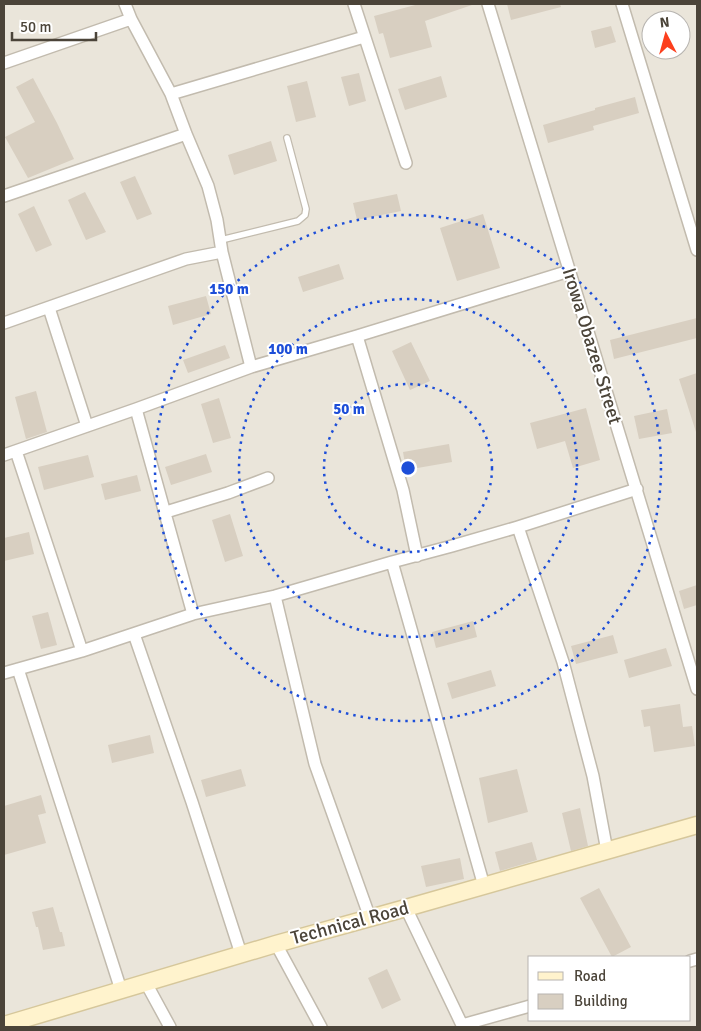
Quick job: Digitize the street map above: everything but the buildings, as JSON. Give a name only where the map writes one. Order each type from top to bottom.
[{"type":"street","points":[[125,4],[171,94],[208,186],[217,220],[222,252],[251,366]]},
{"type":"street","points":[[354,4],[406,163]]},
{"type":"street","name":"Irowa Obazee Street","points":[[488,4],[697,689]]},
{"type":"street","points":[[622,4],[697,250]]},
{"type":"street","points":[[4,63],[132,20]]},
{"type":"street","points":[[171,94],[364,37]]},
{"type":"street","points":[[4,196],[186,134]]},
{"type":"street","points":[[4,323],[186,259],[222,252]]},
{"type":"street","points":[[4,455],[251,366],[357,336],[569,271]]},
{"type":"street","points":[[49,308],[87,426]]},
{"type":"street","points":[[357,336],[403,490],[417,556]]},
{"type":"street","points":[[136,409],[193,614]]},
{"type":"street","points":[[16,451],[82,650]]},
{"type":"street","points":[[166,512],[228,493],[268,478]]},
{"type":"street","points":[[4,673],[134,634],[193,614],[275,596],[518,527],[637,489]]},
{"type":"street","points":[[518,527],[563,662],[593,776],[607,851]]},
{"type":"street","points":[[392,562],[484,886]]},
{"type":"street","points":[[275,596],[315,764],[370,918]]},
{"type":"street","points":[[134,634],[192,802],[241,954]]},
{"type":"street","points":[[18,669],[122,990]]},
{"type":"street","name":"Technical Road","points":[[4,1025],[241,954],[697,826]]},
{"type":"street","points":[[406,908],[462,1026],[528,1007]]},
{"type":"street","points":[[276,944],[321,1027]]},
{"type":"street","points":[[146,983],[170,1027]]},
{"type":"lane","points":[[221,240],[298,221],[305,215],[306,209],[287,138]]},
{"type":"shaded area","points":[[4,4],[697,4],[697,1027],[4,1027]]}]
